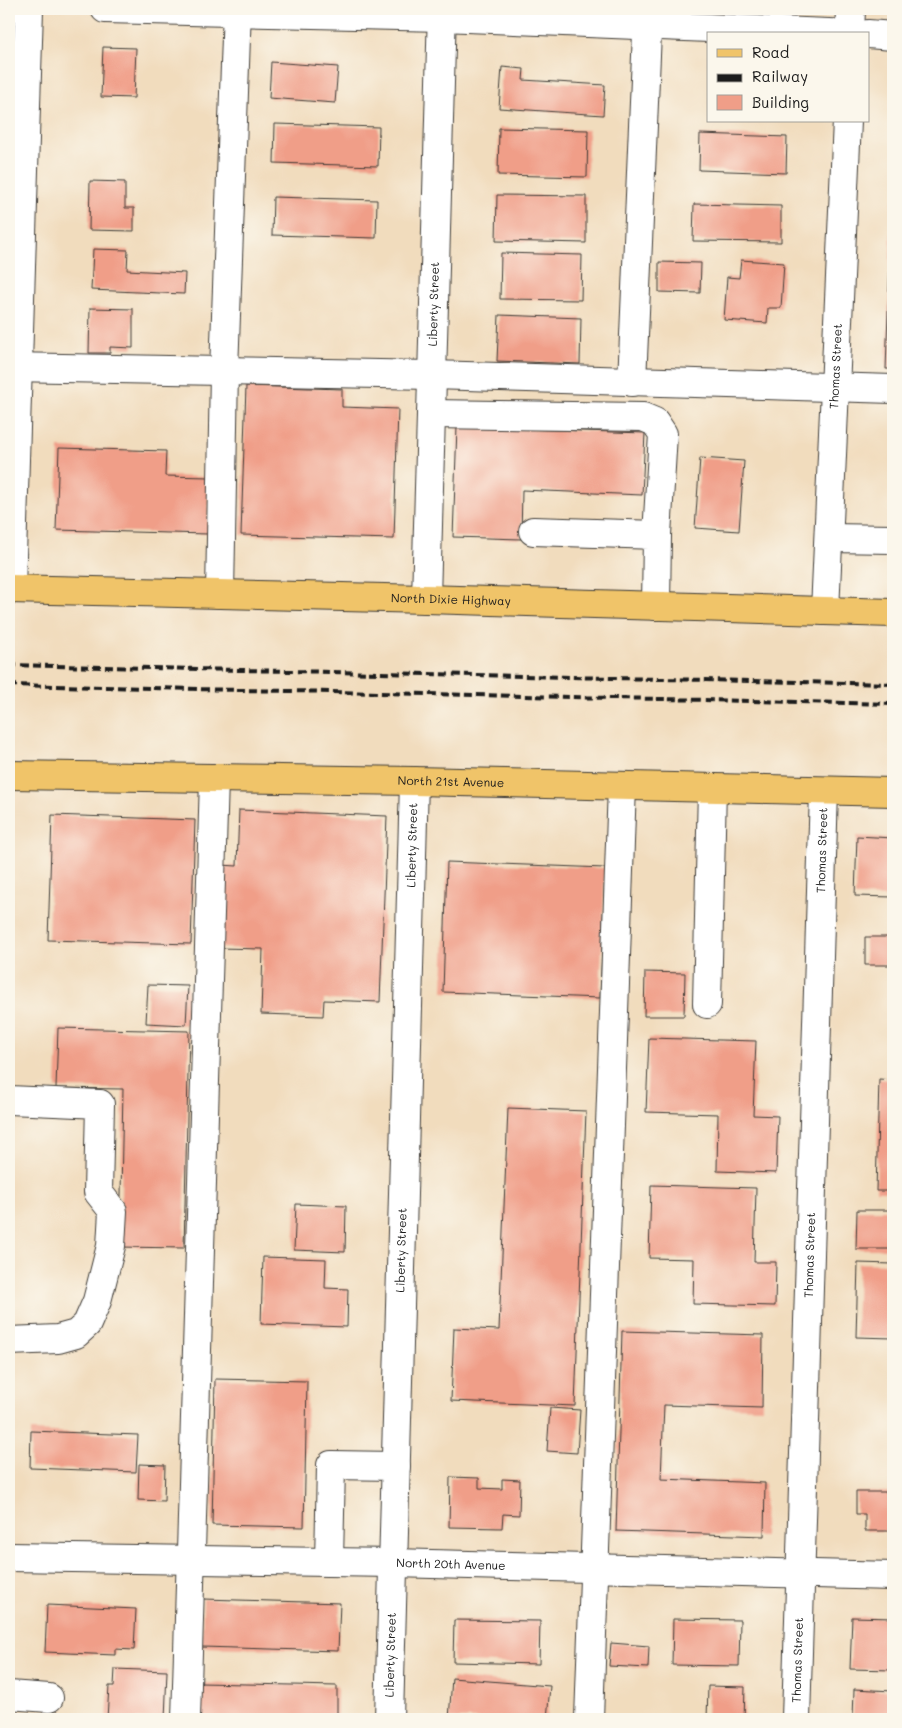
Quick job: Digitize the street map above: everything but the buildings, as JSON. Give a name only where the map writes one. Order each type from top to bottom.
[{"type":"main road","name":"North Dixie Highway","points":[[10,589],[426,598],[893,612]]},
{"type":"main road","name":"North 21st Avenue","points":[[9,776],[414,781],[893,792]]},
{"type":"street","points":[[10,589],[15,265],[30,9]]},
{"type":"street","points":[[105,9],[648,17],[827,32]]},
{"type":"street","points":[[851,9],[851,32]]},
{"type":"street","points":[[220,594],[224,371],[237,11]]},
{"type":"street","name":"Liberty Street","points":[[426,598],[442,13]]},
{"type":"street","points":[[632,382],[648,17]]},
{"type":"street","points":[[870,34],[893,36]]},
{"type":"street","name":"Thomas Street","points":[[826,611],[846,122]]},
{"type":"street","points":[[13,367],[893,389]]},
{"type":"street","points":[[431,414],[643,417],[655,422],[663,434],[656,606]]},
{"type":"street","points":[[533,531],[658,535]]},
{"type":"street","points":[[829,538],[893,539]]},
{"type":"street","points":[[9,776],[9,791]]},
{"type":"street","points":[[186,1719],[214,778]]},
{"type":"street","name":"Liberty Street","points":[[389,1719],[414,781]]},
{"type":"street","points":[[589,1719],[622,786]]},
{"type":"street","points":[[707,1004],[712,788]]},
{"type":"street","name":"Thomas Street","points":[[796,1719],[824,791]]},
{"type":"street","points":[[9,1100],[100,1104],[98,1192],[113,1211],[111,1246],[97,1301],[87,1324],[76,1334],[58,1339],[9,1341]]},
{"type":"street","points":[[329,1562],[331,1465],[396,1466]]},
{"type":"street","name":"North 20th Avenue","points":[[9,1557],[394,1563],[893,1576]]},
{"type":"street","points":[[9,1695],[49,1698]]},
{"type":"railway","points":[[9,665],[893,684]]},
{"type":"railway","points":[[9,685],[893,704]]}]
